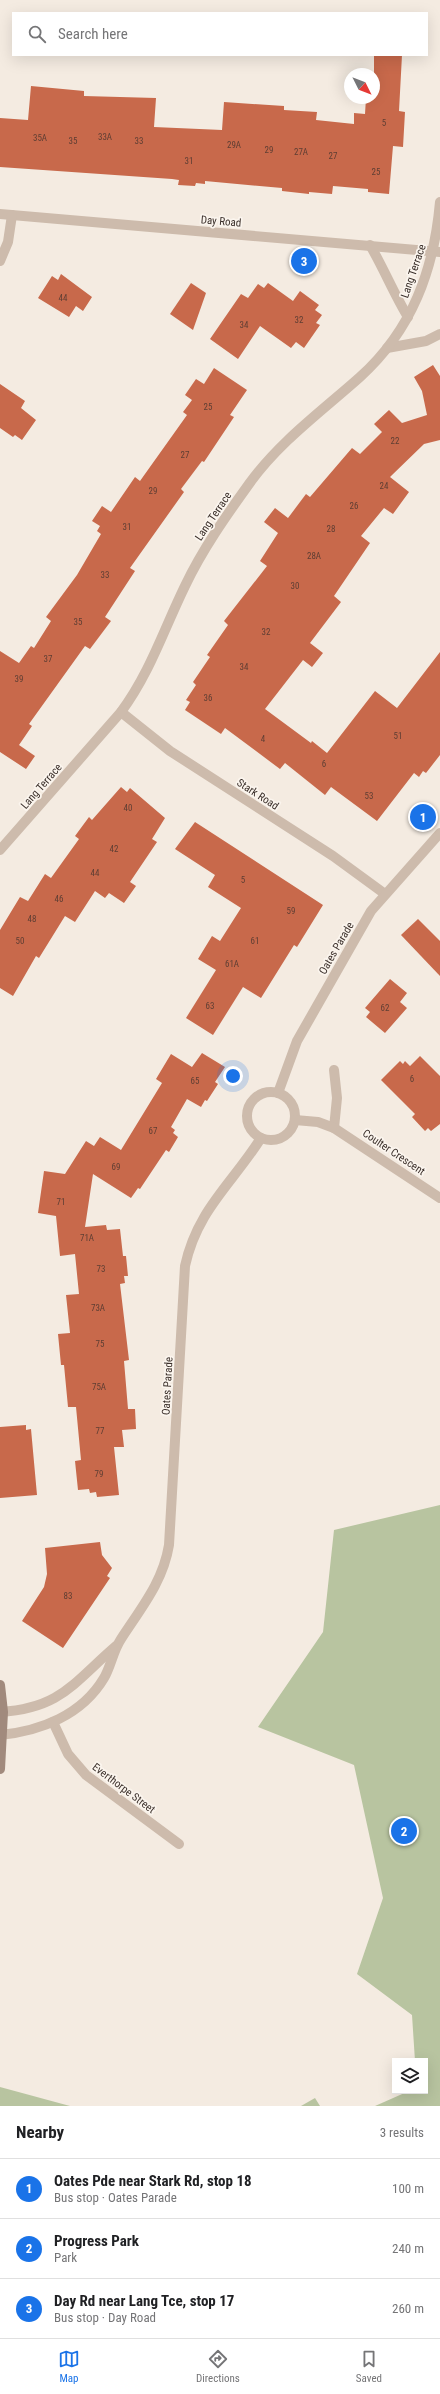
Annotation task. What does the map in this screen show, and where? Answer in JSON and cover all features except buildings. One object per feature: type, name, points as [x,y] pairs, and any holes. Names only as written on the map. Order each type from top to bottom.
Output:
[{"type":"main road","points":[[0,1686],[2,1712],[0,1770]]},
{"type":"street","name":"Lang Terrace","points":[[0,850],[121,712],[148,670],[184,586],[198,561],[250,483],[268,461],[310,419],[360,377],[387,348],[408,317],[417,300],[437,252],[440,202]]},
{"type":"street","name":"Day Road","points":[[0,214],[437,252]]},
{"type":"street","points":[[0,260],[8,242],[12,215]]},
{"type":"street","points":[[370,245],[387,276],[392,290],[408,317]]},
{"type":"street","points":[[387,348],[426,341],[440,334]]},
{"type":"street","name":"Stark Road","points":[[121,712],[170,751],[333,856],[385,894]]},
{"type":"street","name":"Oates Parade","points":[[278,1093],[297,1041],[360,930],[385,894],[440,833]]},
{"type":"street","points":[[334,1070],[337,1098],[334,1128]]},
{"type":"street","points":[[263,1093],[278,1093],[290,1100],[295,1112],[295,1120],[288,1133],[282,1137],[268,1140],[261,1138],[250,1127],[247,1115],[250,1104],[263,1093]]},
{"type":"street","name":"Coulter Crescent","points":[[295,1120],[318,1122],[334,1128],[440,1198]]},
{"type":"street","name":"Oates Parade","points":[[1,1734],[26,1731],[53,1722],[71,1712],[94,1691],[104,1678],[118,1644],[158,1582],[168,1552],[185,1266],[188,1250],[193,1236],[207,1211],[261,1138]]},
{"type":"street","name":"Oates Parade","points":[[2,1712],[30,1708],[54,1700],[78,1682],[118,1644]]},
{"type":"street","name":"Everthorpe Street","points":[[53,1722],[68,1754],[86,1775],[179,1844]]},
{"type":"green space","points":[[440,1505],[440,2106],[375,2106],[402,2094],[428,2094],[428,2058],[415,2058],[412,2015],[357,1974],[383,1898],[354,1765],[258,1727],[323,1632],[334,1530]]},
{"type":"green space","points":[[0,2087],[70,2106],[0,2106]]},
{"type":"green space","points":[[315,2098],[320,2106],[301,2106]]},
{"type":"place","name":"Day Rd near Lang Tce, stop 17","points":[[304,261]]},
{"type":"place","name":"Oates Pde near Stark Rd, stop 18","points":[[423,817]]},
{"type":"place","name":"Progress Park","points":[[404,1831]]}]
